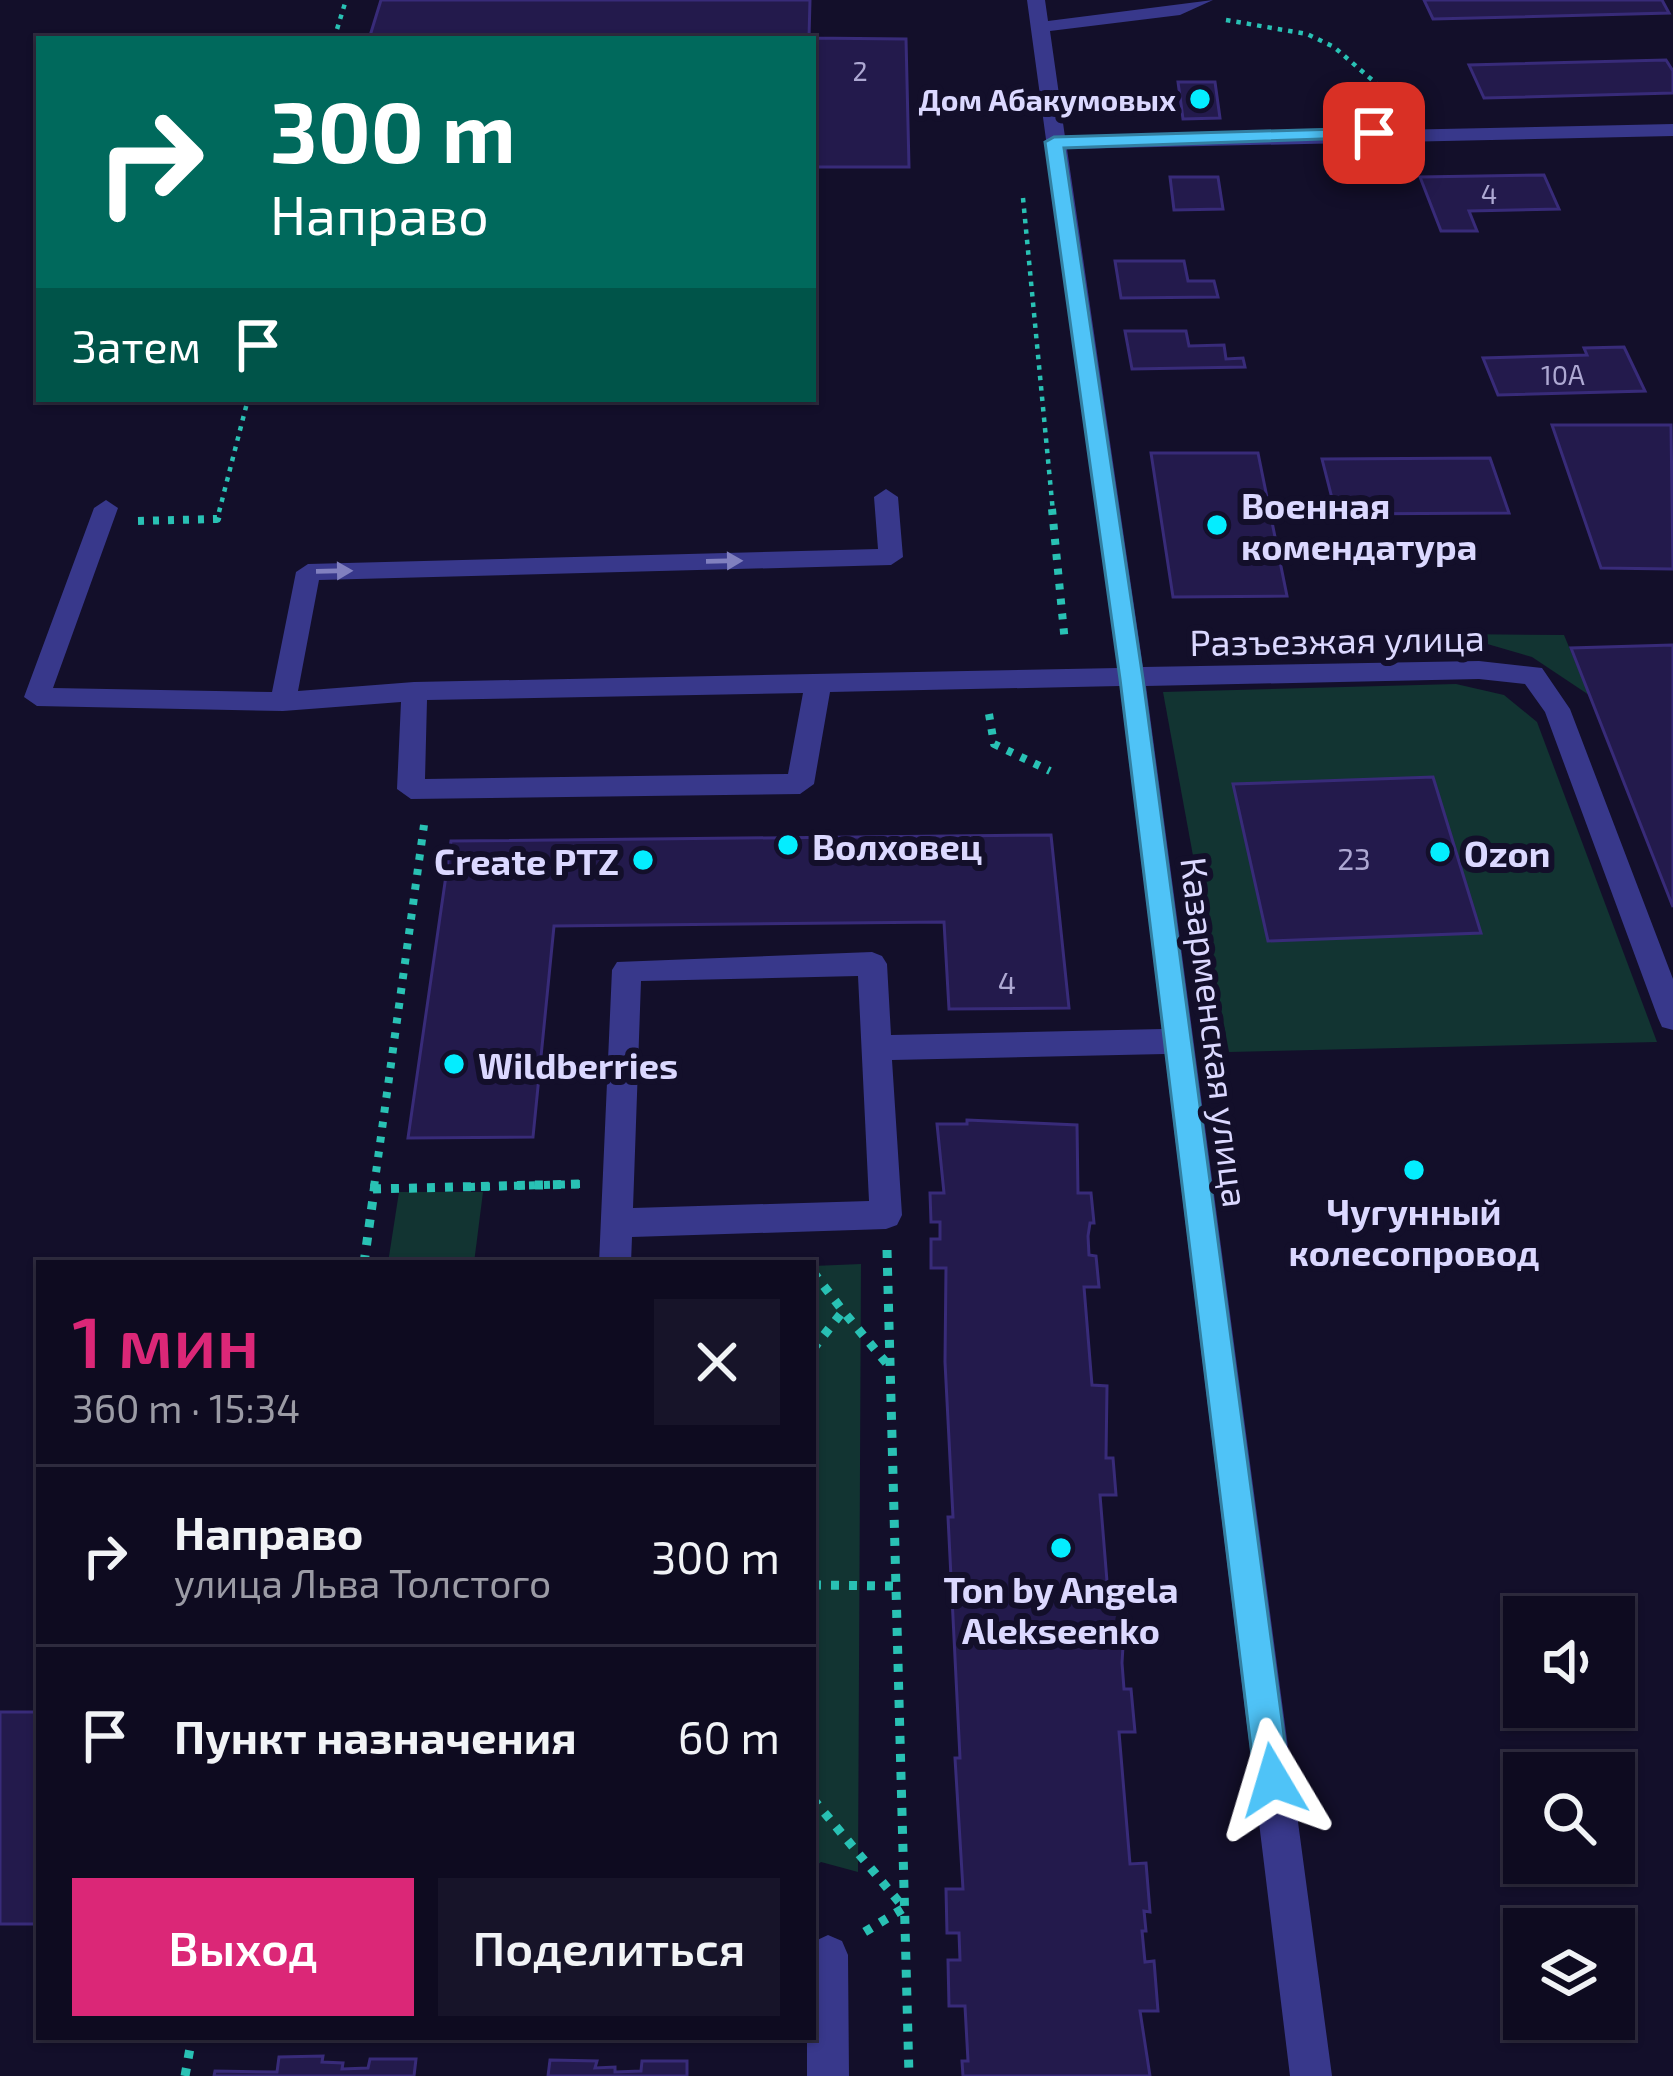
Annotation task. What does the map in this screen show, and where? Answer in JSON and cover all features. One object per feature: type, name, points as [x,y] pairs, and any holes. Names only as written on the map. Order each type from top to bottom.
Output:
[{"type":"street","name":"Казарменская улица","points":[[1036,0],[1132,679],[1311,2076]]},
{"type":"street","points":[[1040,27],[1180,10],[1204,0]]},
{"type":"street","points":[[1054,142],[1673,130]]},
{"type":"street","points":[[283,702],[308,572],[891,557],[886,497]]},
{"type":"street","points":[[117,515],[37,697],[283,702],[414,691],[1132,679]]},
{"type":"street","name":"Разъезжая улица","points":[[1132,679],[1479,670],[1533,676],[1557,709],[1673,1018]]},
{"type":"street","points":[[414,691],[411,789],[800,784],[818,684]]},
{"type":"street","points":[[615,1260],[627,970],[872,964],[886,1215],[617,1223]]},
{"type":"street","points":[[876,1048],[1178,1041]]},
{"type":"street","points":[[827,1955],[828,2076]]},
{"type":"path","points":[[335,36],[346,0]]},
{"type":"path","points":[[1222,20],[1307,34],[1334,47],[1378,85],[1420,104]]},
{"type":"path","points":[[117,515],[217,519],[247,402]]},
{"type":"path","points":[[984,681],[994,744],[1051,770]]},
{"type":"path","points":[[364,1260],[430,789]]},
{"type":"path","points":[[373,1189],[618,1183]]},
{"type":"path","points":[[886,1215],[909,2076]]},
{"type":"path","points":[[816,1276],[890,1367]]},
{"type":"path","points":[[816,1345],[843,1311]]},
{"type":"path","points":[[816,1585],[895,1586]]},
{"type":"path","points":[[816,1802],[904,1908]]},
{"type":"path","points":[[827,1955],[904,1908]]},
{"type":"path","points":[[185,2076],[191,2040]]},
{"type":"green space","points":[[1453,634],[1564,635],[1589,695],[1532,657]]},
{"type":"green space","points":[[1456,684],[1504,695],[1537,722],[1657,1042],[1229,1052],[1163,692]]},
{"type":"green space","points":[[399,1192],[483,1192],[474,1260],[388,1260]]},
{"type":"green space","points":[[861,1264],[858,1872],[821,1862],[816,1866],[816,1266]]},
{"type":"building","points":[[381,0],[810,0],[809,36],[370,36]]},
{"type":"building","points":[[1424,0],[1662,0],[1669,13],[1433,19]]},
{"type":"building","points":[[816,38],[906,39],[909,167],[816,167]]},
{"type":"building","points":[[1666,60],[1673,71],[1673,93],[1484,98],[1469,65]]},
{"type":"building","points":[[1178,82],[1215,82],[1220,118],[1183,119]]},
{"type":"building","points":[[1544,175],[1559,209],[1469,211],[1477,231],[1441,231],[1420,177]]},
{"type":"building","points":[[1170,177],[1218,177],[1223,209],[1174,210]]},
{"type":"building","points":[[1115,261],[1184,261],[1188,281],[1214,281],[1218,297],[1121,298]]},
{"type":"building","points":[[1125,331],[1186,331],[1189,346],[1224,345],[1226,359],[1243,358],[1245,367],[1132,369]]},
{"type":"building","points":[[1624,347],[1645,391],[1498,395],[1483,358],[1587,355],[1584,348]]},
{"type":"building","points":[[1552,425],[1671,425],[1673,569],[1601,568]]},
{"type":"building","name":"Военная комендатура","points":[[1151,453],[1258,453],[1287,596],[1173,597]]},
{"type":"building","points":[[1490,458],[1509,513],[1336,514],[1322,459]]},
{"type":"building","points":[[1673,645],[1673,907],[1571,648]]},
{"type":"building","points":[[1433,777],[1481,933],[1268,941],[1233,784]]},
{"type":"building","points":[[1051,835],[1069,1008],[949,1009],[944,922],[554,926],[533,1137],[408,1138],[451,841]]},
{"type":"building","points":[[967,1120],[1077,1125],[1078,1193],[1091,1193],[1094,1223],[1090,1223],[1089,1255],[1096,1256],[1099,1287],[1084,1287],[1092,1385],[1107,1386],[1106,1458],[1113,1458],[1116,1495],[1100,1495],[1109,1606],[1125,1606],[1129,1647],[1123,1646],[1122,1663],[1124,1689],[1131,1689],[1135,1732],[1119,1732],[1130,1864],[1146,1863],[1150,1912],[1144,1911],[1146,1931],[1142,1931],[1145,1962],[1154,1961],[1158,2011],[1140,2011],[1150,2076],[963,2076],[962,2061],[968,2061],[965,2006],[949,2006],[948,1960],[960,1960],[959,1933],[947,1933],[946,1889],[963,1889],[955,1758],[960,1758],[948,1517],[953,1517],[945,1362],[946,1268],[931,1268],[931,1239],[940,1239],[940,1222],[931,1222],[930,1193],[944,1193],[937,1124],[967,1124]]},
{"type":"building","points":[[0,1712],[36,1712],[36,1924],[0,1924]]},
{"type":"building","points":[[323,2056],[322,2062],[343,2063],[342,2069],[368,2068],[370,2059],[416,2059],[414,2076],[214,2076],[215,2071],[277,2072],[279,2057]]},
{"type":"building","points":[[550,2060],[597,2061],[595,2068],[615,2067],[615,2072],[641,2071],[642,2061],[687,2061],[687,2076],[548,2076]]},
{"type":"place","name":"Дом Абакумовых","points":[[1200,99]]},
{"type":"place","name":"Военная комендатура","points":[[1217,525]]},
{"type":"place","name":"Волховец","points":[[788,845]]},
{"type":"place","name":"Ozon","points":[[1440,852]]},
{"type":"place","name":"Create PTZ","points":[[643,860]]},
{"type":"place","name":"Wildberries","points":[[454,1064]]},
{"type":"place","name":"Чугунный колесопровод","points":[[1414,1170]]},
{"type":"place","name":"Ton by Angela Alekseenko","points":[[1061,1548]]},
{"type":"route","points":[[1273,1780],[1132,679],[1054,142],[1374,133]]}]
